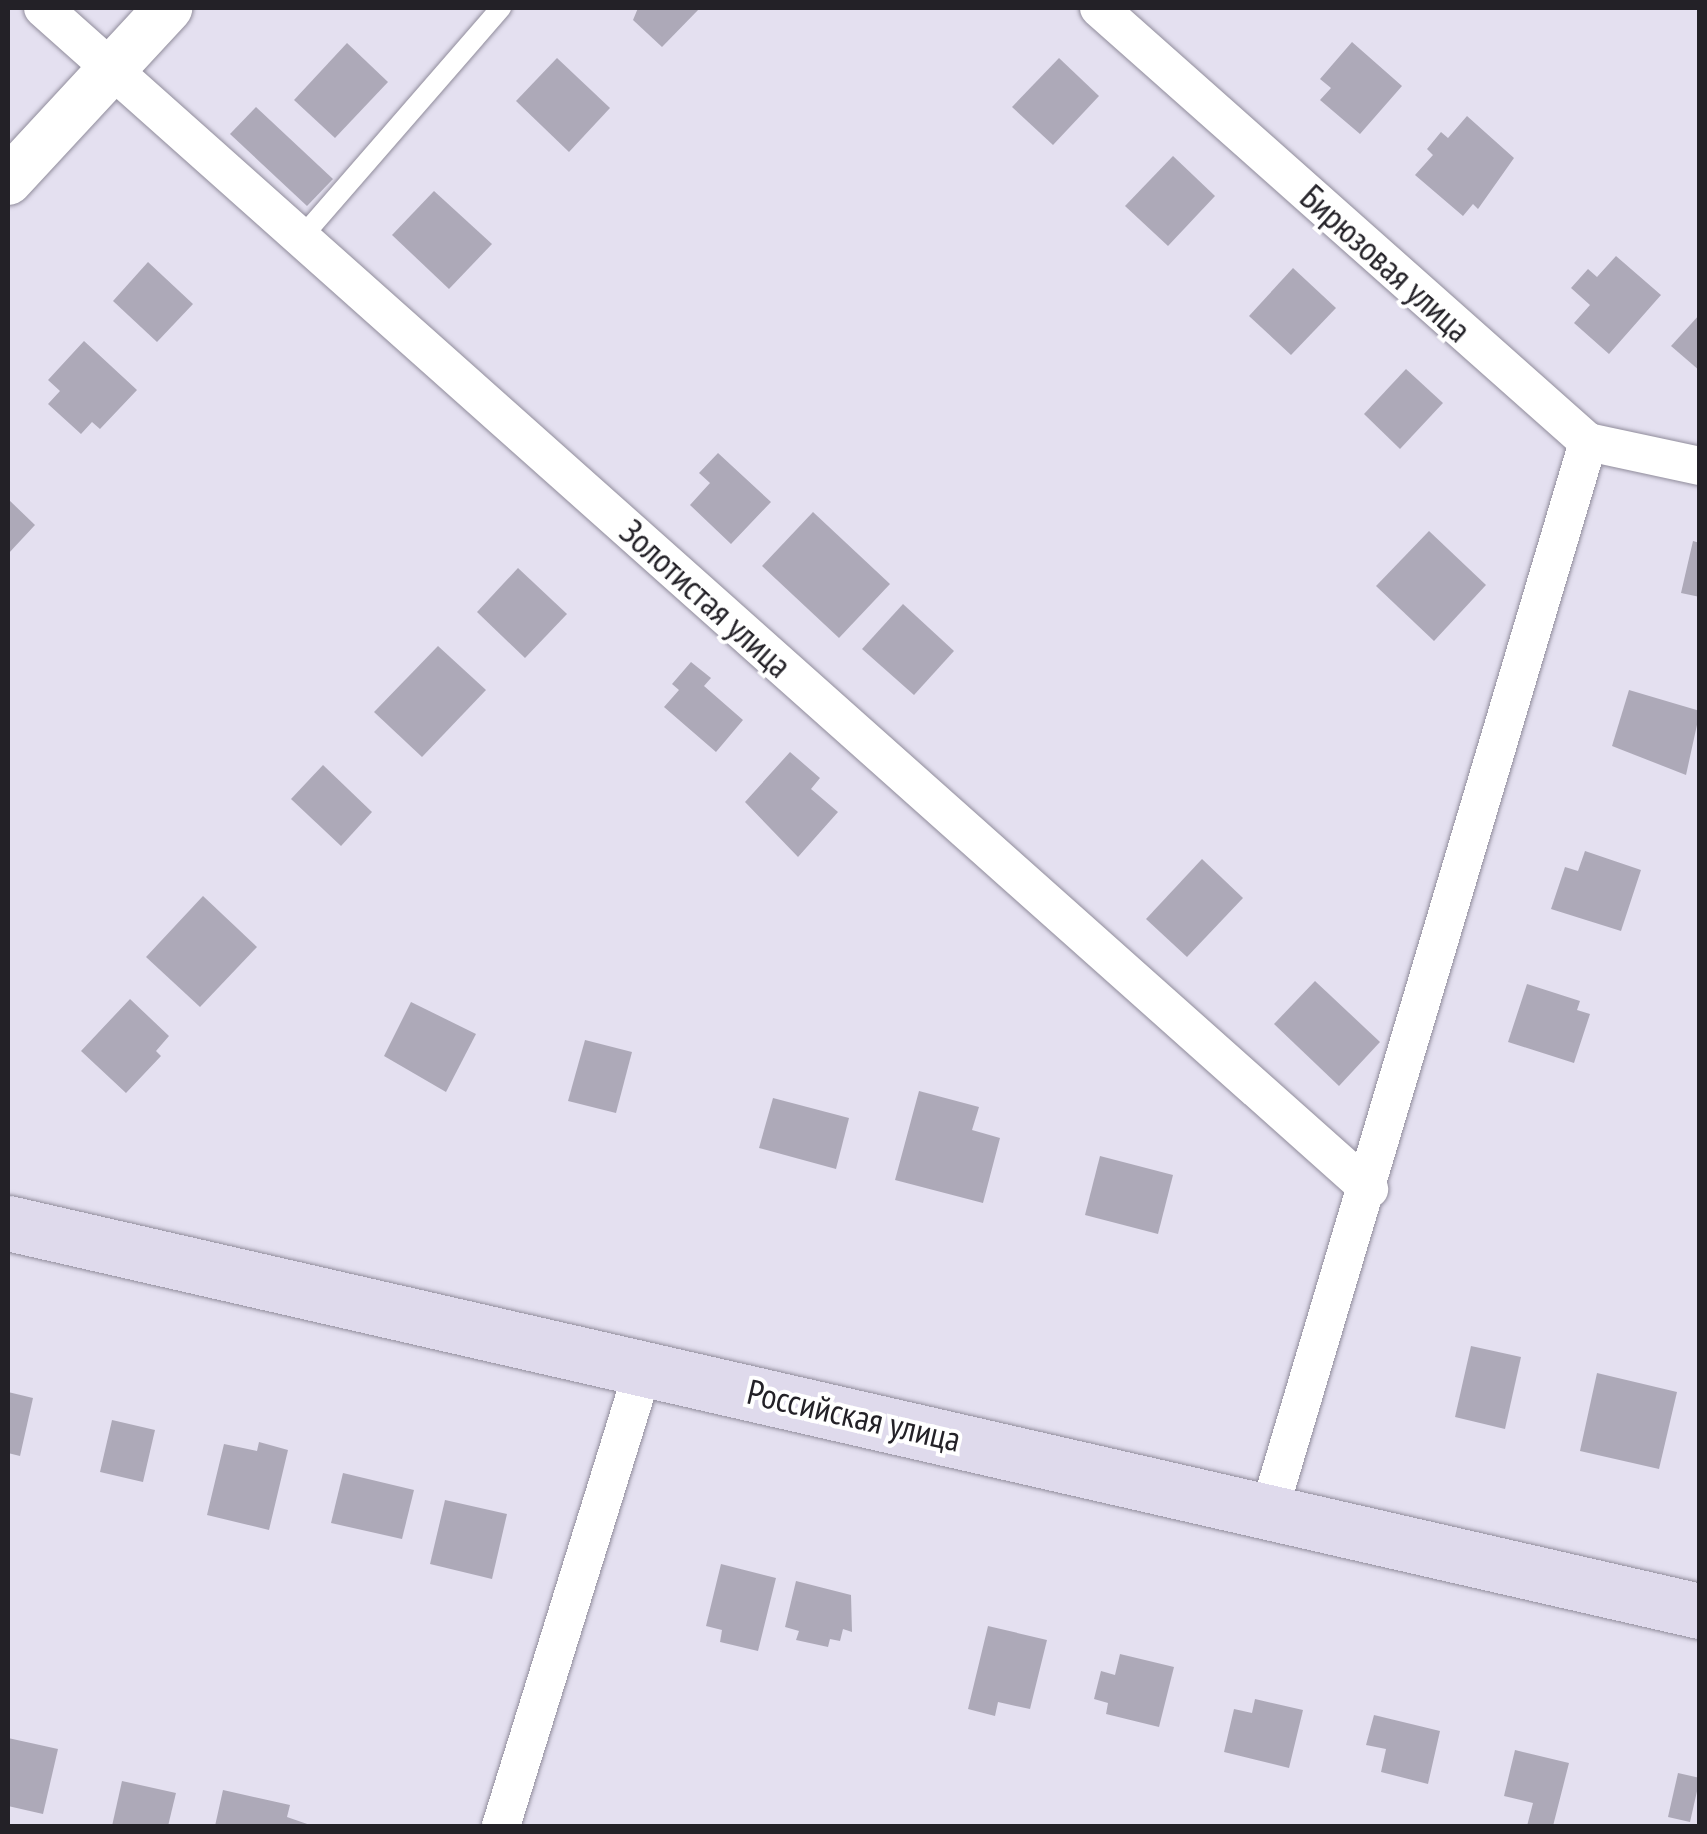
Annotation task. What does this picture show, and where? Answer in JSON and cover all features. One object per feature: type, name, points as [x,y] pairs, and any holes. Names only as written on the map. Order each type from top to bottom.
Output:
[{"type":"main road","name":"Российская улица","points":[[8,1223],[644,1366],[1700,1612]]},
{"type":"street","name":"Золотистая улица","points":[[43,8],[1369,1189]]},
{"type":"street","points":[[8,181],[168,8]]},
{"type":"street","name":"Бирюзовая улица","points":[[1099,8],[1588,442],[1700,466]]},
{"type":"street","points":[[1269,1510],[1369,1189],[1588,442]]},
{"type":"street","points":[[500,1826],[644,1366]]},
{"type":"lane","points":[[301,238],[501,8]]},
{"type":"building","points":[[638,8],[700,8],[662,47],[633,20]]},
{"type":"building","points":[[1352,42],[1402,86],[1360,134],[1320,100],[1331,88],[1320,79]]},
{"type":"building","points":[[347,43],[388,82],[335,138],[294,100]]},
{"type":"building","points":[[557,58],[610,108],[569,152],[516,101]]},
{"type":"building","points":[[1059,58],[1099,96],[1053,145],[1012,107]]},
{"type":"building","points":[[256,107],[333,179],[307,206],[230,134]]},
{"type":"building","points":[[1467,116],[1514,158],[1478,209],[1473,204],[1463,216],[1415,175],[1433,155],[1427,149],[1441,132],[1448,138]]},
{"type":"building","points":[[1173,156],[1215,196],[1168,246],[1125,206]]},
{"type":"building","points":[[434,191],[492,244],[449,289],[392,235]]},
{"type":"building","points":[[1616,256],[1661,295],[1609,354],[1574,323],[1590,305],[1571,288],[1588,269],[1597,277]]},
{"type":"building","points":[[148,262],[193,304],[157,342],[113,301]]},
{"type":"building","points":[[1293,268],[1336,308],[1291,355],[1249,316]]},
{"type":"building","points":[[1700,314],[1700,371],[1671,346]]},
{"type":"building","points":[[84,341],[137,390],[100,429],[92,422],[81,434],[48,404],[60,391],[48,380]]},
{"type":"building","points":[[1406,369],[1443,403],[1400,449],[1364,414]]},
{"type":"building","points":[[718,453],[771,502],[731,544],[690,505],[710,483],[699,473]]},
{"type":"building","points":[[8,499],[35,525],[8,554]]},
{"type":"building","points":[[813,512],[890,584],[839,638],[762,566]]},
{"type":"building","points":[[1429,531],[1486,585],[1434,641],[1376,586]]},
{"type":"building","points":[[1693,541],[1700,543],[1700,597],[1681,593]]},
{"type":"building","points":[[518,568],[567,614],[525,658],[477,612]]},
{"type":"building","points":[[903,604],[954,651],[914,695],[862,649]]},
{"type":"building","points":[[438,646],[486,690],[422,757],[374,712]]},
{"type":"building","points":[[691,662],[711,678],[704,686],[743,720],[716,752],[664,707],[679,690],[672,684]]},
{"type":"building","points":[[1629,690],[1700,711],[1686,775],[1612,746]]},
{"type":"building","points":[[790,752],[820,778],[811,789],[838,812],[798,857],[745,802]]},
{"type":"building","points":[[323,765],[372,812],[341,846],[291,799]]},
{"type":"building","points":[[1585,851],[1641,870],[1621,931],[1551,909],[1565,867],[1578,871]]},
{"type":"building","points":[[1202,859],[1243,898],[1187,957],[1146,919]]},
{"type":"building","points":[[203,896],[257,947],[200,1007],[146,957]]},
{"type":"building","points":[[1315,981],[1380,1042],[1339,1086],[1274,1024]]},
{"type":"building","points":[[1527,984],[1580,1001],[1577,1010],[1590,1014],[1574,1063],[1508,1042]]},
{"type":"building","points":[[130,999],[169,1036],[156,1051],[161,1056],[126,1093],[81,1051]]},
{"type":"building","points":[[411,1002],[476,1034],[446,1092],[384,1056]]},
{"type":"building","points":[[585,1040],[632,1052],[616,1113],[568,1101]]},
{"type":"building","points":[[919,1091],[979,1107],[972,1130],[1000,1138],[983,1203],[895,1180]]},
{"type":"building","points":[[773,1098],[849,1118],[836,1169],[759,1148]]},
{"type":"building","points":[[1100,1156],[1173,1175],[1158,1234],[1085,1215]]},
{"type":"building","points":[[1471,1346],[1521,1357],[1505,1429],[1455,1417]]},
{"type":"building","points":[[1597,1373],[1677,1392],[1659,1469],[1580,1451]]},
{"type":"building","points":[[8,1392],[33,1398],[20,1456],[8,1453]]},
{"type":"building","points":[[112,1420],[155,1430],[143,1482],[100,1472]]},
{"type":"building","points":[[259,1442],[288,1450],[269,1530],[207,1515],[224,1444],[257,1451]]},
{"type":"building","points":[[343,1473],[414,1490],[402,1539],[331,1523]]},
{"type":"building","points":[[445,1500],[507,1514],[492,1579],[430,1564]]},
{"type":"building","points":[[721,1564],[776,1578],[758,1651],[720,1642],[722,1630],[706,1626]]},
{"type":"building","points":[[796,1581],[851,1595],[852,1632],[843,1629],[840,1641],[830,1639],[828,1647],[796,1640],[799,1631],[785,1627]]},
{"type":"building","points":[[988,1626],[1047,1640],[1030,1709],[998,1702],[995,1716],[968,1709]]},
{"type":"building","points":[[1120,1654],[1174,1667],[1159,1727],[1106,1714],[1108,1703],[1094,1699],[1101,1671],[1115,1675]]},
{"type":"building","points":[[1255,1699],[1303,1710],[1289,1768],[1224,1752],[1234,1709],[1252,1713]]},
{"type":"building","points":[[1374,1715],[1440,1731],[1428,1784],[1381,1772],[1386,1749],[1366,1745]]},
{"type":"building","points":[[8,1738],[58,1749],[43,1814],[8,1806]]},
{"type":"building","points":[[1515,1750],[1569,1763],[1553,1826],[1527,1826],[1533,1803],[1504,1796]]},
{"type":"building","points":[[1678,1773],[1700,1778],[1690,1822],[1668,1817]]},
{"type":"building","points":[[122,1781],[176,1793],[168,1826],[112,1826]]},
{"type":"building","points":[[223,1790],[290,1805],[287,1817],[313,1826],[215,1826]]}]
